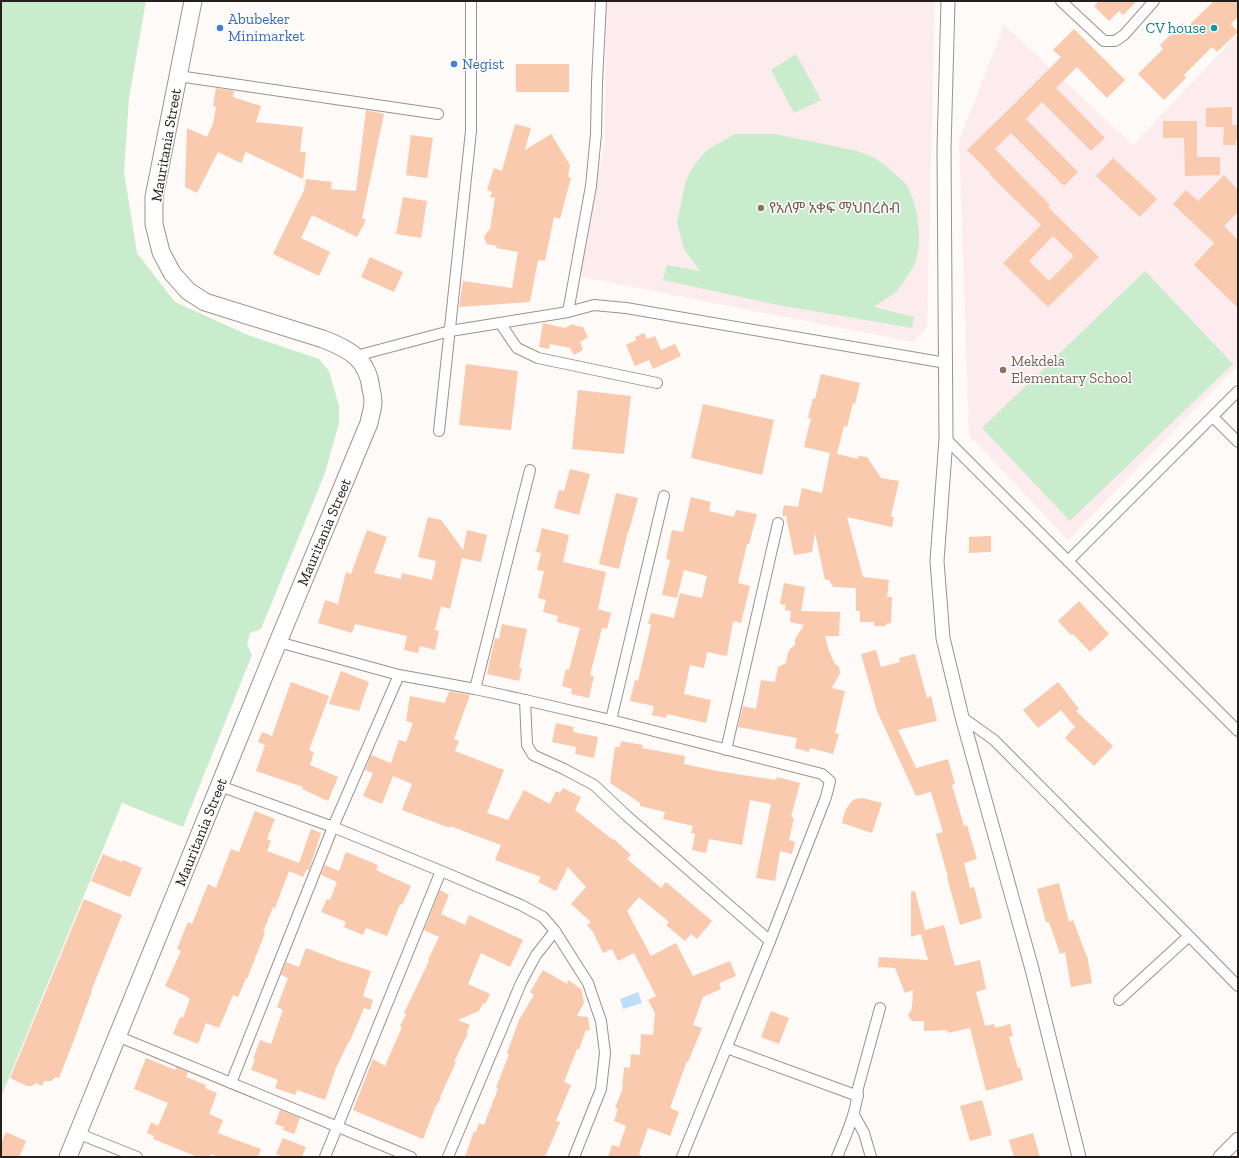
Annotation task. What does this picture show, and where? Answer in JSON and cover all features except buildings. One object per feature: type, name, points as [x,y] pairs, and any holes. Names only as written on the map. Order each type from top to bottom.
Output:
[{"type":"main road","name":"Mauritania Street","points":[[68,1157],[369,423],[373,401],[370,381],[365,367],[356,356],[342,346],[205,302],[188,291],[172,273],[161,252],[154,224],[154,197],[193,1]]},
{"type":"street","points":[[439,431],[471,130],[471,1]]},
{"type":"street","points":[[568,312],[591,186],[596,134],[601,1]]},
{"type":"street","points":[[948,1],[944,149],[946,439],[937,561],[943,638],[962,717],[1032,969],[1079,1157]]},
{"type":"street","points":[[1061,1],[1104,41],[1115,41],[1124,35],[1154,1]]},
{"type":"street","points":[[178,76],[438,114]]},
{"type":"street","points":[[356,356],[450,331],[568,312],[594,305],[626,308],[946,363]]},
{"type":"street","points":[[500,323],[517,348],[538,358],[657,383]]},
{"type":"street","points":[[1068,561],[1238,391]]},
{"type":"street","points":[[1213,416],[1238,442]]},
{"type":"street","points":[[946,439],[1238,731]]},
{"type":"street","points":[[475,689],[530,470]]},
{"type":"street","points":[[611,720],[664,496]]},
{"type":"street","points":[[726,750],[778,523]]},
{"type":"street","points":[[278,642],[400,675],[475,689],[611,720],[822,774],[830,781],[826,797],[770,941],[682,1157]]},
{"type":"street","points":[[231,1082],[333,827],[400,675]]},
{"type":"street","points":[[525,700],[527,745],[533,755],[594,785],[627,816],[770,941]]},
{"type":"street","points":[[962,717],[994,740],[1238,986]]},
{"type":"street","points":[[220,786],[333,827],[521,905],[542,917],[555,931],[588,982],[601,1021],[605,1053],[601,1089],[574,1157]]},
{"type":"street","points":[[325,1157],[441,871]]},
{"type":"street","points":[[448,1157],[521,983],[536,955],[555,931]]},
{"type":"street","points":[[1119,1000],[1189,936]]},
{"type":"street","points":[[837,1157],[854,1115],[858,1088],[880,1008]]},
{"type":"street","points":[[117,1036],[411,1157]]},
{"type":"street","points":[[727,1048],[858,1096]]},
{"type":"street","points":[[854,1115],[864,1133],[871,1157]]},
{"type":"street","points":[[77,1133],[137,1157]]},
{"type":"street","points":[[1220,1157],[1238,1139]]},
{"type":"shaded area","name":"የአለም አቀፍ ማህበረስብ","points":[[606,1],[935,1],[927,327],[913,342],[578,276],[605,140]]},
{"type":"shaded area","points":[[1004,25],[1133,145],[1238,34],[1238,365],[1068,540],[969,435],[959,141]]},
{"type":"green space","points":[[1,1],[146,1],[129,98],[124,172],[137,253],[175,302],[248,335],[319,359],[329,371],[339,406],[339,423],[325,473],[261,629],[250,633],[247,644],[252,655],[183,827],[122,803],[1,1097]]},
{"type":"green space","points":[[796,54],[821,100],[794,113],[771,70]]},
{"type":"green space","points":[[735,134],[775,134],[857,151],[875,158],[907,185],[917,214],[919,245],[916,261],[896,292],[874,307],[914,317],[912,328],[783,306],[663,280],[667,265],[700,271],[684,249],[677,223],[686,180],[699,159],[707,150]]},
{"type":"green space","points":[[1145,271],[1233,364],[1070,521],[982,428]]},
{"type":"water","points":[[638,992],[642,1003],[623,1009],[620,999]]},
{"type":"place","name":"Abubeker Minimarket","points":[[220,28]]},
{"type":"place","name":"CV house","points":[[1214,28]]},
{"type":"place","name":"Negist","points":[[454,64]]},
{"type":"place","name":"የአለም አቀፍ ማህበረስብ","points":[[761,208]]},
{"type":"place","name":"Mekdela Elementary School","points":[[1003,370]]}]
